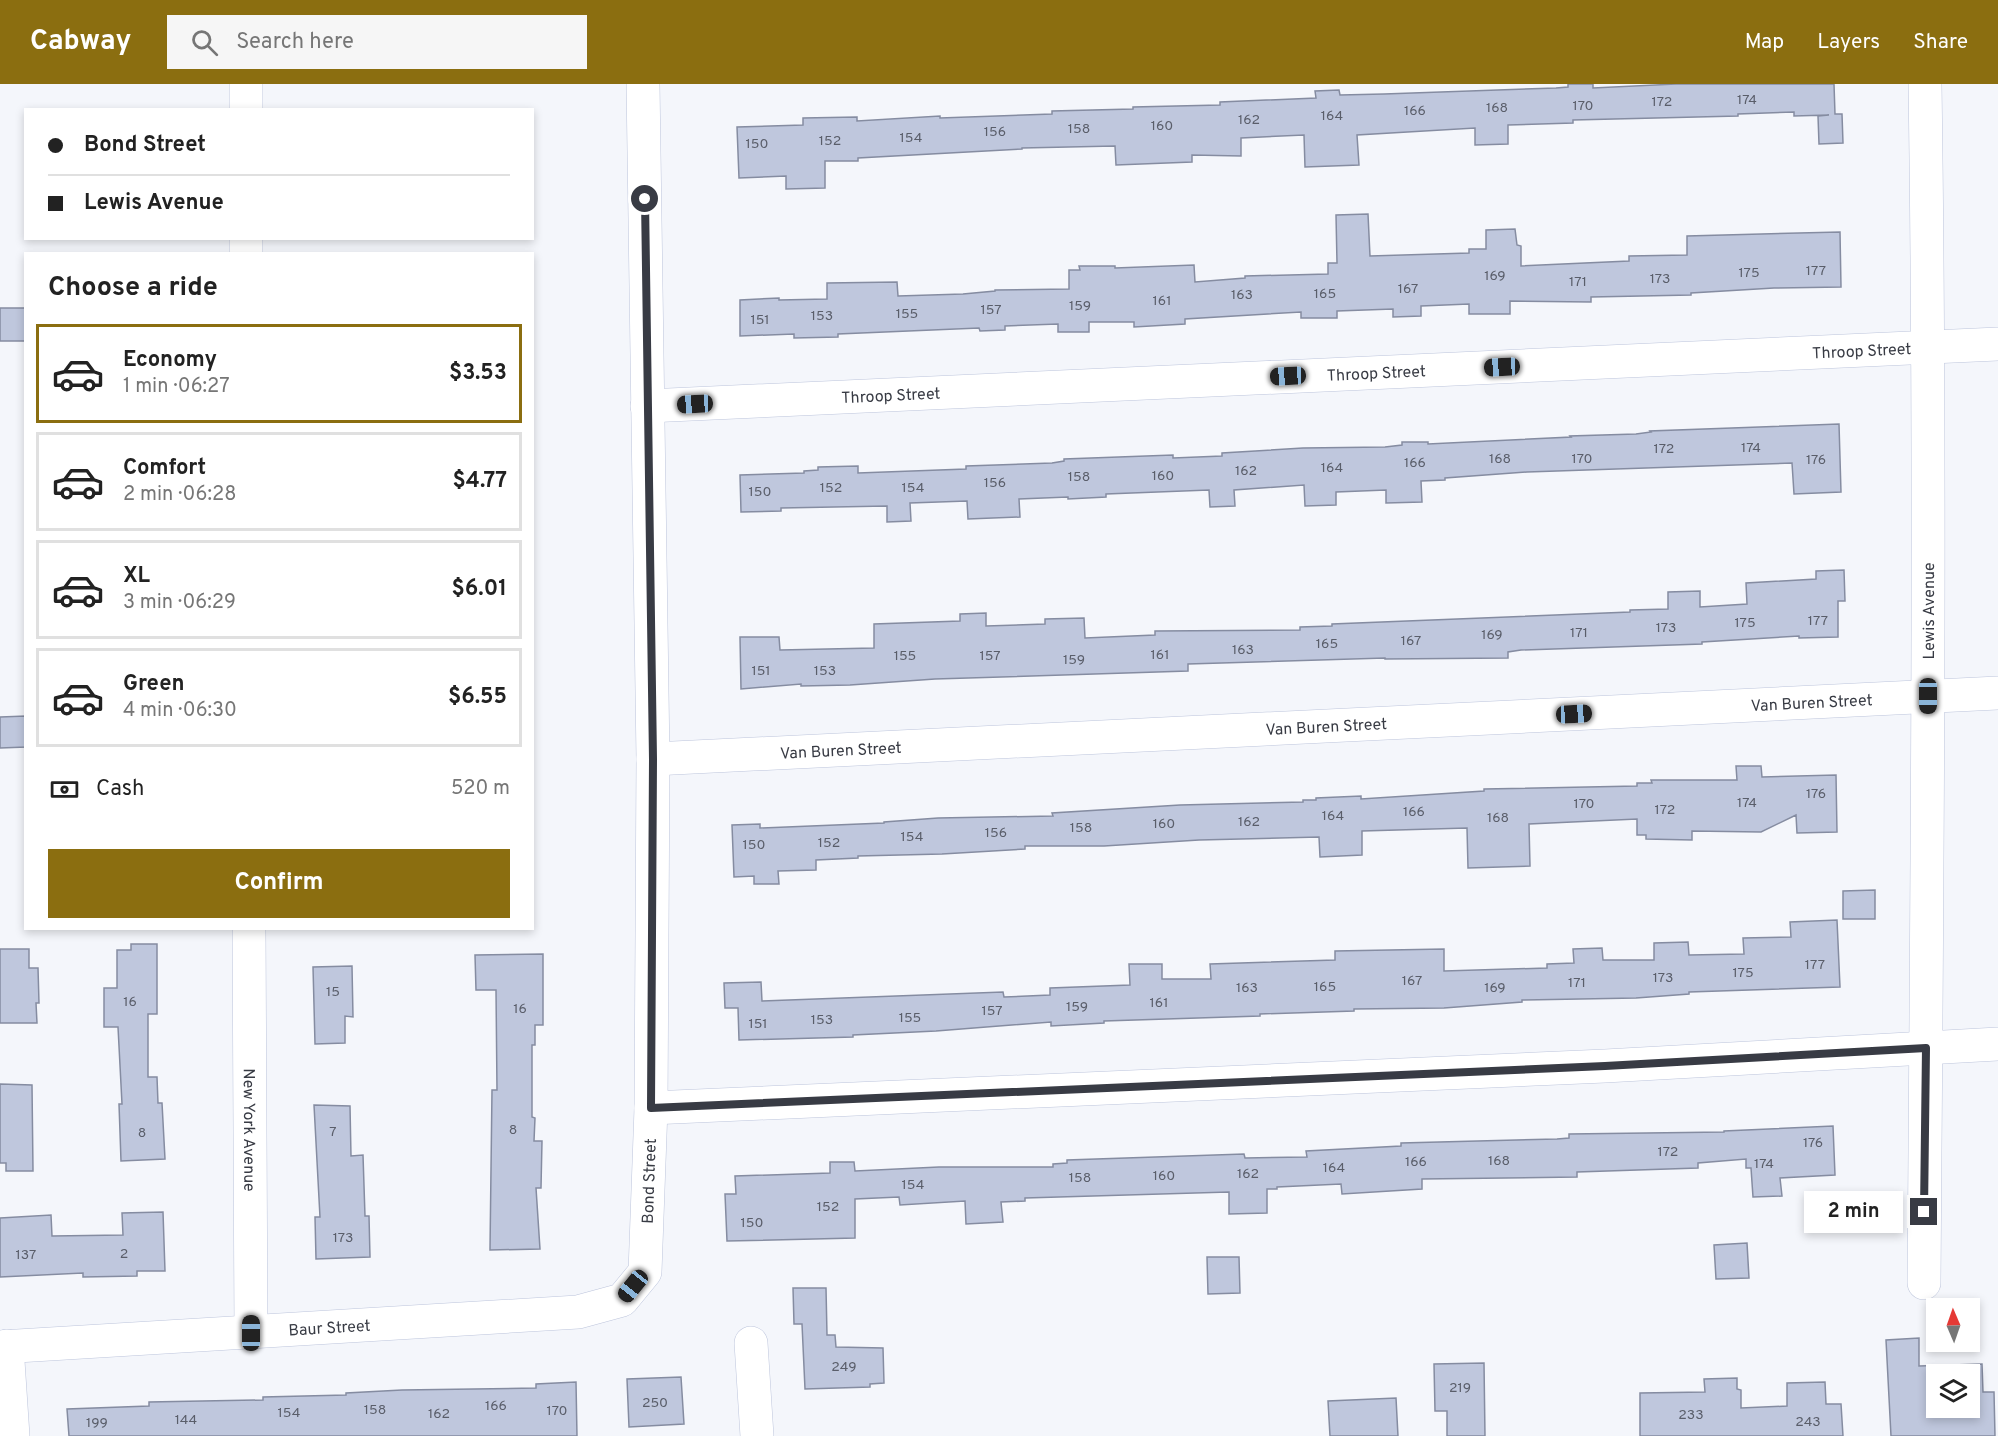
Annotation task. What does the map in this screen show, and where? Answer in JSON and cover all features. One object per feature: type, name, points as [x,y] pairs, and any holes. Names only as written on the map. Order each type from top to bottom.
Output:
[{"type":"street","points":[[246,84],[246,108]]},
{"type":"street","name":"Bond Street","points":[[622,1300],[645,1272],[651,1108],[653,759],[643,84]]},
{"type":"street","name":"Lewis Avenue","points":[[1924,1283],[1929,347],[1925,84]]},
{"type":"street","name":"Throop Street","points":[[647,406],[1998,344]]},
{"type":"street","name":"Van Buren Street","points":[[653,759],[1998,693]]},
{"type":"street","name":"New York Avenue","points":[[249,930],[251,1333]]},
{"type":"street","points":[[651,1108],[1605,1066],[1998,1044]]},
{"type":"street","name":"Baur Street","points":[[3,1346],[578,1312],[622,1300]]},
{"type":"street","points":[[751,1343],[757,1436]]},
{"type":"street","points":[[3,1346],[12,1436]]},
{"type":"building","points":[[1568,84],[1593,84],[1593,88],[1676,84],[1834,84],[1835,114],[1842,114],[1843,143],[1819,144],[1818,116],[1829,115],[1794,116],[1794,112],[1738,114],[1738,116],[1573,120],[1573,123],[1508,125],[1508,144],[1475,145],[1475,128],[1357,135],[1359,165],[1305,167],[1304,135],[1241,138],[1241,156],[1192,155],[1192,162],[1116,165],[1115,146],[1022,148],[858,158],[858,161],[825,161],[825,188],[786,189],[786,176],[739,178],[737,127],[803,125],[803,118],[857,117],[857,121],[940,116],[940,118],[1052,114],[1052,111],[1220,105],[1220,102],[1316,98],[1315,91],[1339,90],[1340,95],[1384,94],[1556,88],[1568,87]]},
{"type":"building","points":[[1368,214],[1370,256],[1469,253],[1469,249],[1486,249],[1486,230],[1515,229],[1517,245],[1521,246],[1521,266],[1629,261],[1629,256],[1687,255],[1687,236],[1840,232],[1841,287],[1774,288],[1691,293],[1691,295],[1591,297],[1591,302],[1510,301],[1510,314],[1469,314],[1469,304],[1421,306],[1421,316],[1393,317],[1393,309],[1337,311],[1337,318],[1301,318],[1301,312],[1185,319],[1185,324],[1134,327],[1134,322],[1089,322],[1089,332],[1058,332],[1058,324],[1005,326],[1005,330],[980,331],[979,328],[838,334],[838,337],[794,338],[794,334],[740,336],[740,300],[827,299],[827,283],[897,282],[898,296],[963,294],[995,290],[1069,289],[1069,270],[1080,270],[1079,266],[1115,266],[1115,268],[1194,265],[1195,282],[1245,278],[1245,276],[1328,274],[1328,263],[1337,263],[1336,215]]},
{"type":"building","points":[[0,308],[24,308],[24,341],[0,341]]},
{"type":"building","points":[[1839,424],[1841,492],[1794,494],[1792,463],[1527,472],[1445,478],[1445,480],[1421,481],[1422,502],[1386,503],[1386,490],[1336,492],[1336,505],[1305,506],[1304,485],[1234,490],[1235,506],[1210,507],[1209,490],[1106,494],[1106,497],[1068,499],[1068,497],[1019,499],[1020,517],[968,519],[967,501],[910,503],[911,521],[887,522],[887,506],[781,508],[781,511],[741,512],[740,475],[804,473],[804,471],[818,470],[818,467],[858,466],[858,473],[966,469],[966,466],[1052,463],[1064,461],[1064,459],[1173,455],[1173,458],[1222,456],[1222,453],[1303,448],[1385,447],[1402,445],[1402,442],[1428,442],[1428,444],[1636,434],[1650,431]]},
{"type":"building","points":[[1844,570],[1845,601],[1838,601],[1838,637],[1799,638],[1799,636],[1702,642],[1702,644],[1521,650],[1508,652],[1508,658],[1385,658],[1188,664],[1188,671],[935,679],[850,685],[801,686],[801,684],[741,689],[740,637],[779,637],[780,650],[874,648],[874,624],[960,621],[960,614],[986,613],[986,626],[1045,624],[1045,619],[1084,618],[1085,638],[1155,635],[1155,631],[1300,630],[1300,627],[1332,626],[1332,624],[1630,612],[1630,610],[1668,609],[1668,592],[1700,591],[1700,607],[1747,604],[1746,583],[1816,579],[1816,571]]},
{"type":"building","points":[[24,716],[24,747],[0,748],[0,717]]},
{"type":"building","points":[[1736,766],[1761,766],[1762,777],[1836,775],[1837,832],[1797,833],[1796,815],[1761,832],[1692,831],[1692,840],[1646,839],[1646,835],[1637,835],[1637,819],[1529,824],[1530,866],[1468,868],[1467,828],[1362,831],[1362,855],[1320,857],[1319,837],[1199,840],[1104,846],[1025,846],[1025,849],[816,860],[816,870],[778,871],[779,884],[754,884],[754,876],[734,877],[732,825],[760,824],[760,828],[884,823],[938,818],[1053,816],[1052,813],[1180,805],[1303,802],[1303,800],[1316,800],[1316,798],[1361,796],[1361,799],[1484,791],[1484,789],[1637,786],[1637,783],[1652,783],[1651,780],[1737,780]]},
{"type":"building","points":[[1875,890],[1875,919],[1843,919],[1843,891]]},
{"type":"building","points":[[1837,920],[1840,987],[1689,992],[1689,994],[1636,998],[1522,1000],[1522,1002],[1444,1008],[1354,1009],[1354,1011],[1260,1014],[1260,1016],[1104,1021],[1104,1023],[1051,1026],[1051,1022],[853,1035],[853,1037],[739,1040],[738,1008],[725,1008],[724,983],[761,982],[762,1001],[1003,992],[1004,997],[1050,995],[1050,988],[1130,985],[1129,964],[1162,964],[1162,979],[1211,979],[1210,964],[1335,960],[1335,951],[1444,949],[1444,971],[1547,968],[1547,964],[1574,963],[1573,949],[1602,948],[1603,960],[1654,960],[1654,943],[1688,942],[1689,955],[1744,954],[1743,938],[1791,937],[1790,922]]},
{"type":"building","points":[[131,944],[157,944],[157,1014],[148,1014],[148,1077],[157,1077],[158,1103],[162,1103],[165,1159],[121,1161],[119,1104],[122,1104],[118,1027],[104,1027],[104,988],[117,988],[117,950],[131,950]]},
{"type":"building","points":[[0,949],[29,949],[29,968],[38,968],[37,1023],[0,1023]]},
{"type":"building","points":[[543,954],[543,1025],[535,1025],[535,1045],[532,1045],[534,1141],[542,1141],[541,1188],[536,1188],[540,1249],[490,1250],[492,1090],[497,1090],[496,990],[476,990],[475,955]]},
{"type":"building","points":[[352,966],[353,1017],[345,1016],[345,1043],[315,1044],[313,967]]},
{"type":"building","points":[[0,1084],[32,1085],[33,1171],[6,1171],[6,1163],[0,1163]]},
{"type":"building","points":[[314,1105],[350,1106],[351,1156],[363,1155],[365,1216],[369,1216],[370,1257],[316,1259],[315,1217],[320,1217]]},
{"type":"building","points":[[1833,1126],[1835,1175],[1780,1178],[1782,1196],[1753,1197],[1751,1168],[1746,1168],[1746,1159],[1698,1163],[1698,1168],[1577,1172],[1577,1177],[1422,1179],[1422,1189],[1342,1194],[1341,1184],[1277,1187],[1277,1189],[1267,1189],[1267,1213],[1229,1214],[1229,1192],[1025,1198],[1025,1201],[1001,1202],[1003,1222],[966,1224],[965,1201],[900,1205],[899,1197],[855,1199],[855,1238],[727,1241],[725,1194],[736,1194],[735,1176],[830,1173],[830,1162],[854,1162],[855,1171],[939,1167],[1053,1167],[1053,1164],[1067,1163],[1067,1160],[1244,1154],[1245,1158],[1307,1157],[1306,1151],[1401,1146],[1401,1143],[1557,1139],[1569,1138],[1569,1134],[1724,1132]]},
{"type":"building","points":[[163,1212],[165,1271],[137,1271],[137,1276],[83,1277],[83,1273],[0,1277],[0,1218],[51,1215],[52,1236],[123,1235],[122,1213]]},
{"type":"building","points":[[1747,1243],[1749,1278],[1716,1279],[1714,1245]]},
{"type":"building","points":[[1207,1257],[1239,1257],[1240,1293],[1208,1294]]},
{"type":"building","points":[[793,1288],[826,1288],[827,1335],[835,1335],[836,1347],[883,1348],[884,1383],[870,1384],[870,1387],[805,1389],[802,1324],[794,1324]]},
{"type":"building","points":[[1919,1338],[1919,1366],[1926,1366],[1926,1418],[1980,1418],[1980,1364],[1982,1364],[1983,1392],[1994,1392],[1995,1436],[1891,1436],[1886,1340]]},
{"type":"building","points":[[1484,1363],[1485,1436],[1447,1436],[1447,1411],[1435,1411],[1434,1364]]},
{"type":"building","points":[[681,1377],[684,1424],[629,1427],[627,1379]]},
{"type":"building","points":[[1737,1378],[1737,1389],[1741,1390],[1741,1408],[1787,1406],[1787,1383],[1825,1382],[1826,1404],[1841,1404],[1843,1436],[1640,1436],[1640,1393],[1705,1392],[1704,1379]]},
{"type":"building","points":[[576,1382],[577,1436],[69,1436],[67,1409],[149,1406],[149,1402],[263,1400],[263,1397],[346,1395],[346,1393],[402,1390],[536,1388],[536,1384]]},
{"type":"building","points":[[1396,1398],[1398,1436],[1330,1436],[1328,1401]]},
{"type":"route","points":[[645,199],[653,759],[651,1108],[1605,1066],[1926,1048],[1924,1212]]}]
